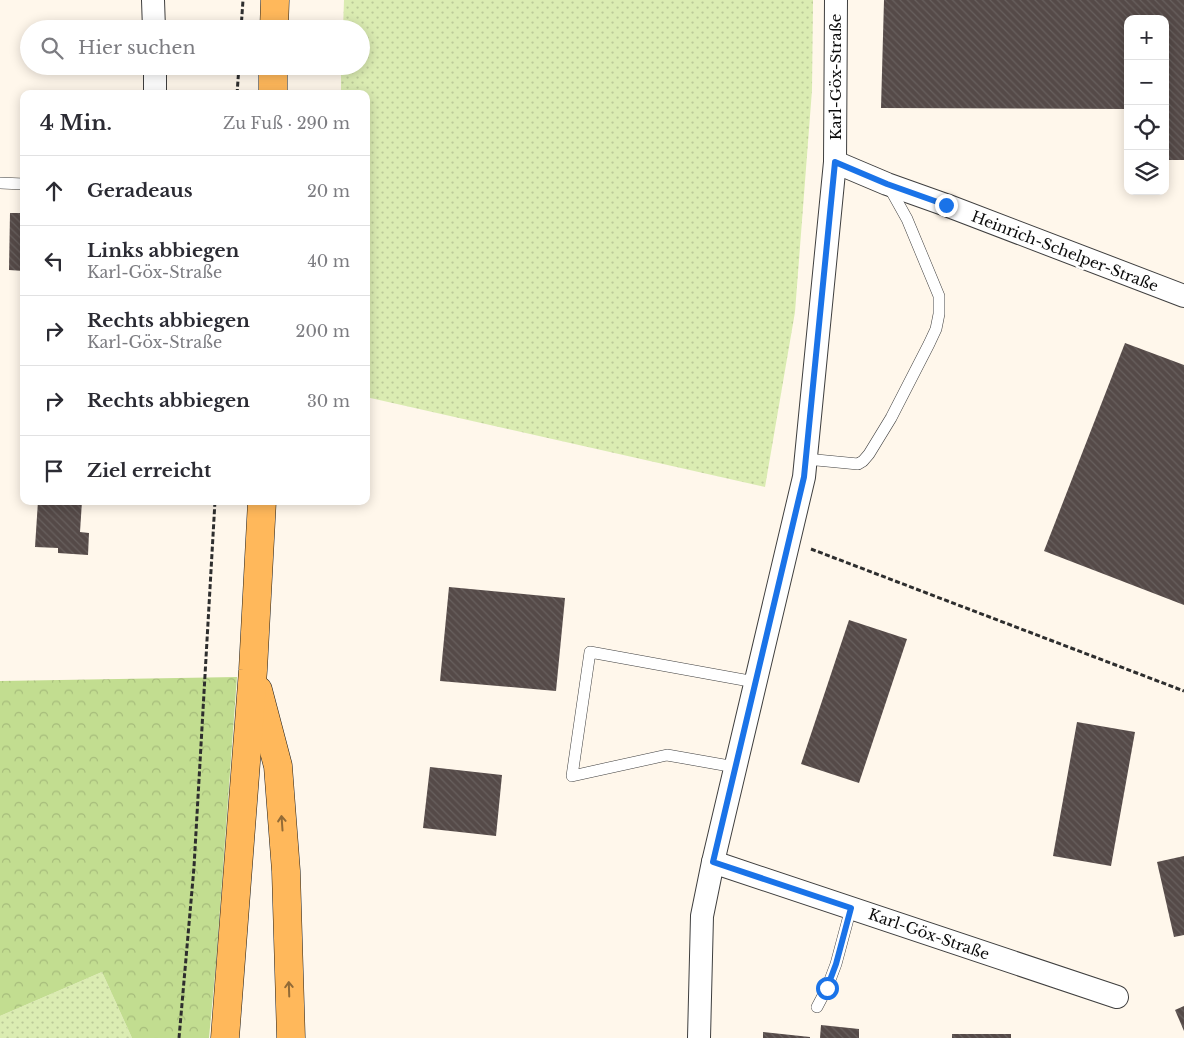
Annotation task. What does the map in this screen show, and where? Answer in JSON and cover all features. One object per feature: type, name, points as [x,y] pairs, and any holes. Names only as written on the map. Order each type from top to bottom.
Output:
[{"type":"main road","points":[[274,20],[275,0]]},
{"type":"main road","points":[[272,90],[273,75]]},
{"type":"main road","points":[[225,1038],[252,670],[262,505]]},
{"type":"main road","points":[[252,670],[278,766],[286,871],[291,1038]]},
{"type":"street","points":[[154,0],[154,20]]},
{"type":"street","name":"Karl-Göx-Straße","points":[[699,1038],[702,916],[735,767],[804,477],[835,162],[836,0]]},
{"type":"street","points":[[154,75],[155,90]]},
{"type":"street","name":"Heinrich-Schelper-Straße","points":[[835,162],[887,184],[1184,296]]},
{"type":"street","name":"Karl-Göx-Straße","points":[[713,862],[1117,997]]},
{"type":"lane","points":[[0,183],[20,184]]},
{"type":"lane","points":[[806,458],[858,464],[863,461],[891,418],[936,329],[939,296],[907,219],[887,184]]},
{"type":"lane","points":[[735,767],[667,755],[572,776],[590,652],[755,682]]},
{"type":"lane","points":[[817,1007],[836,964],[851,908]]},
{"type":"path","points":[[242,20],[243,0]]},
{"type":"path","points":[[237,90],[238,75]]},
{"type":"path","points":[[179,1038],[194,867],[215,505]]},
{"type":"path","points":[[789,541],[1184,691]]},
{"type":"green space","points":[[344,0],[813,0],[812,90],[795,312],[765,487],[370,398],[370,90],[341,90],[341,75],[370,75],[370,20],[343,20]]},
{"type":"green space","points":[[237,677],[209,1038],[132,1038],[102,972],[0,1016],[0,681]]},
{"type":"green space","points":[[102,972],[132,1038],[0,1038],[0,1016]]},
{"type":"building","points":[[884,0],[1184,0],[1184,160],[1169,160],[1169,15],[1124,15],[1124,109],[881,108]]},
{"type":"building","points":[[10,213],[20,213],[20,271],[9,270]]},
{"type":"building","points":[[1125,343],[1184,365],[1184,605],[1044,551]]},
{"type":"building","points":[[38,505],[82,505],[80,532],[89,533],[88,555],[58,553],[58,548],[35,547]]},
{"type":"building","points":[[449,587],[565,598],[556,691],[440,681]]},
{"type":"building","points":[[849,620],[907,639],[859,783],[801,764]]},
{"type":"building","points":[[1077,722],[1135,732],[1111,866],[1053,856]]},
{"type":"building","points":[[430,767],[502,775],[496,836],[423,828]]},
{"type":"building","points":[[1184,856],[1184,935],[1174,937],[1157,862]]},
{"type":"building","points":[[1184,1006],[1184,1031],[1175,1010]]},
{"type":"building","points":[[821,1025],[859,1029],[859,1038],[820,1038]]},
{"type":"building","points":[[763,1032],[810,1037],[810,1038],[763,1038]]},
{"type":"building","points":[[952,1034],[1011,1034],[1011,1038],[952,1038]]},
{"type":"route","points":[[827,988],[836,964],[851,908],[713,862],[804,477],[835,162],[887,184],[946,205]]}]
